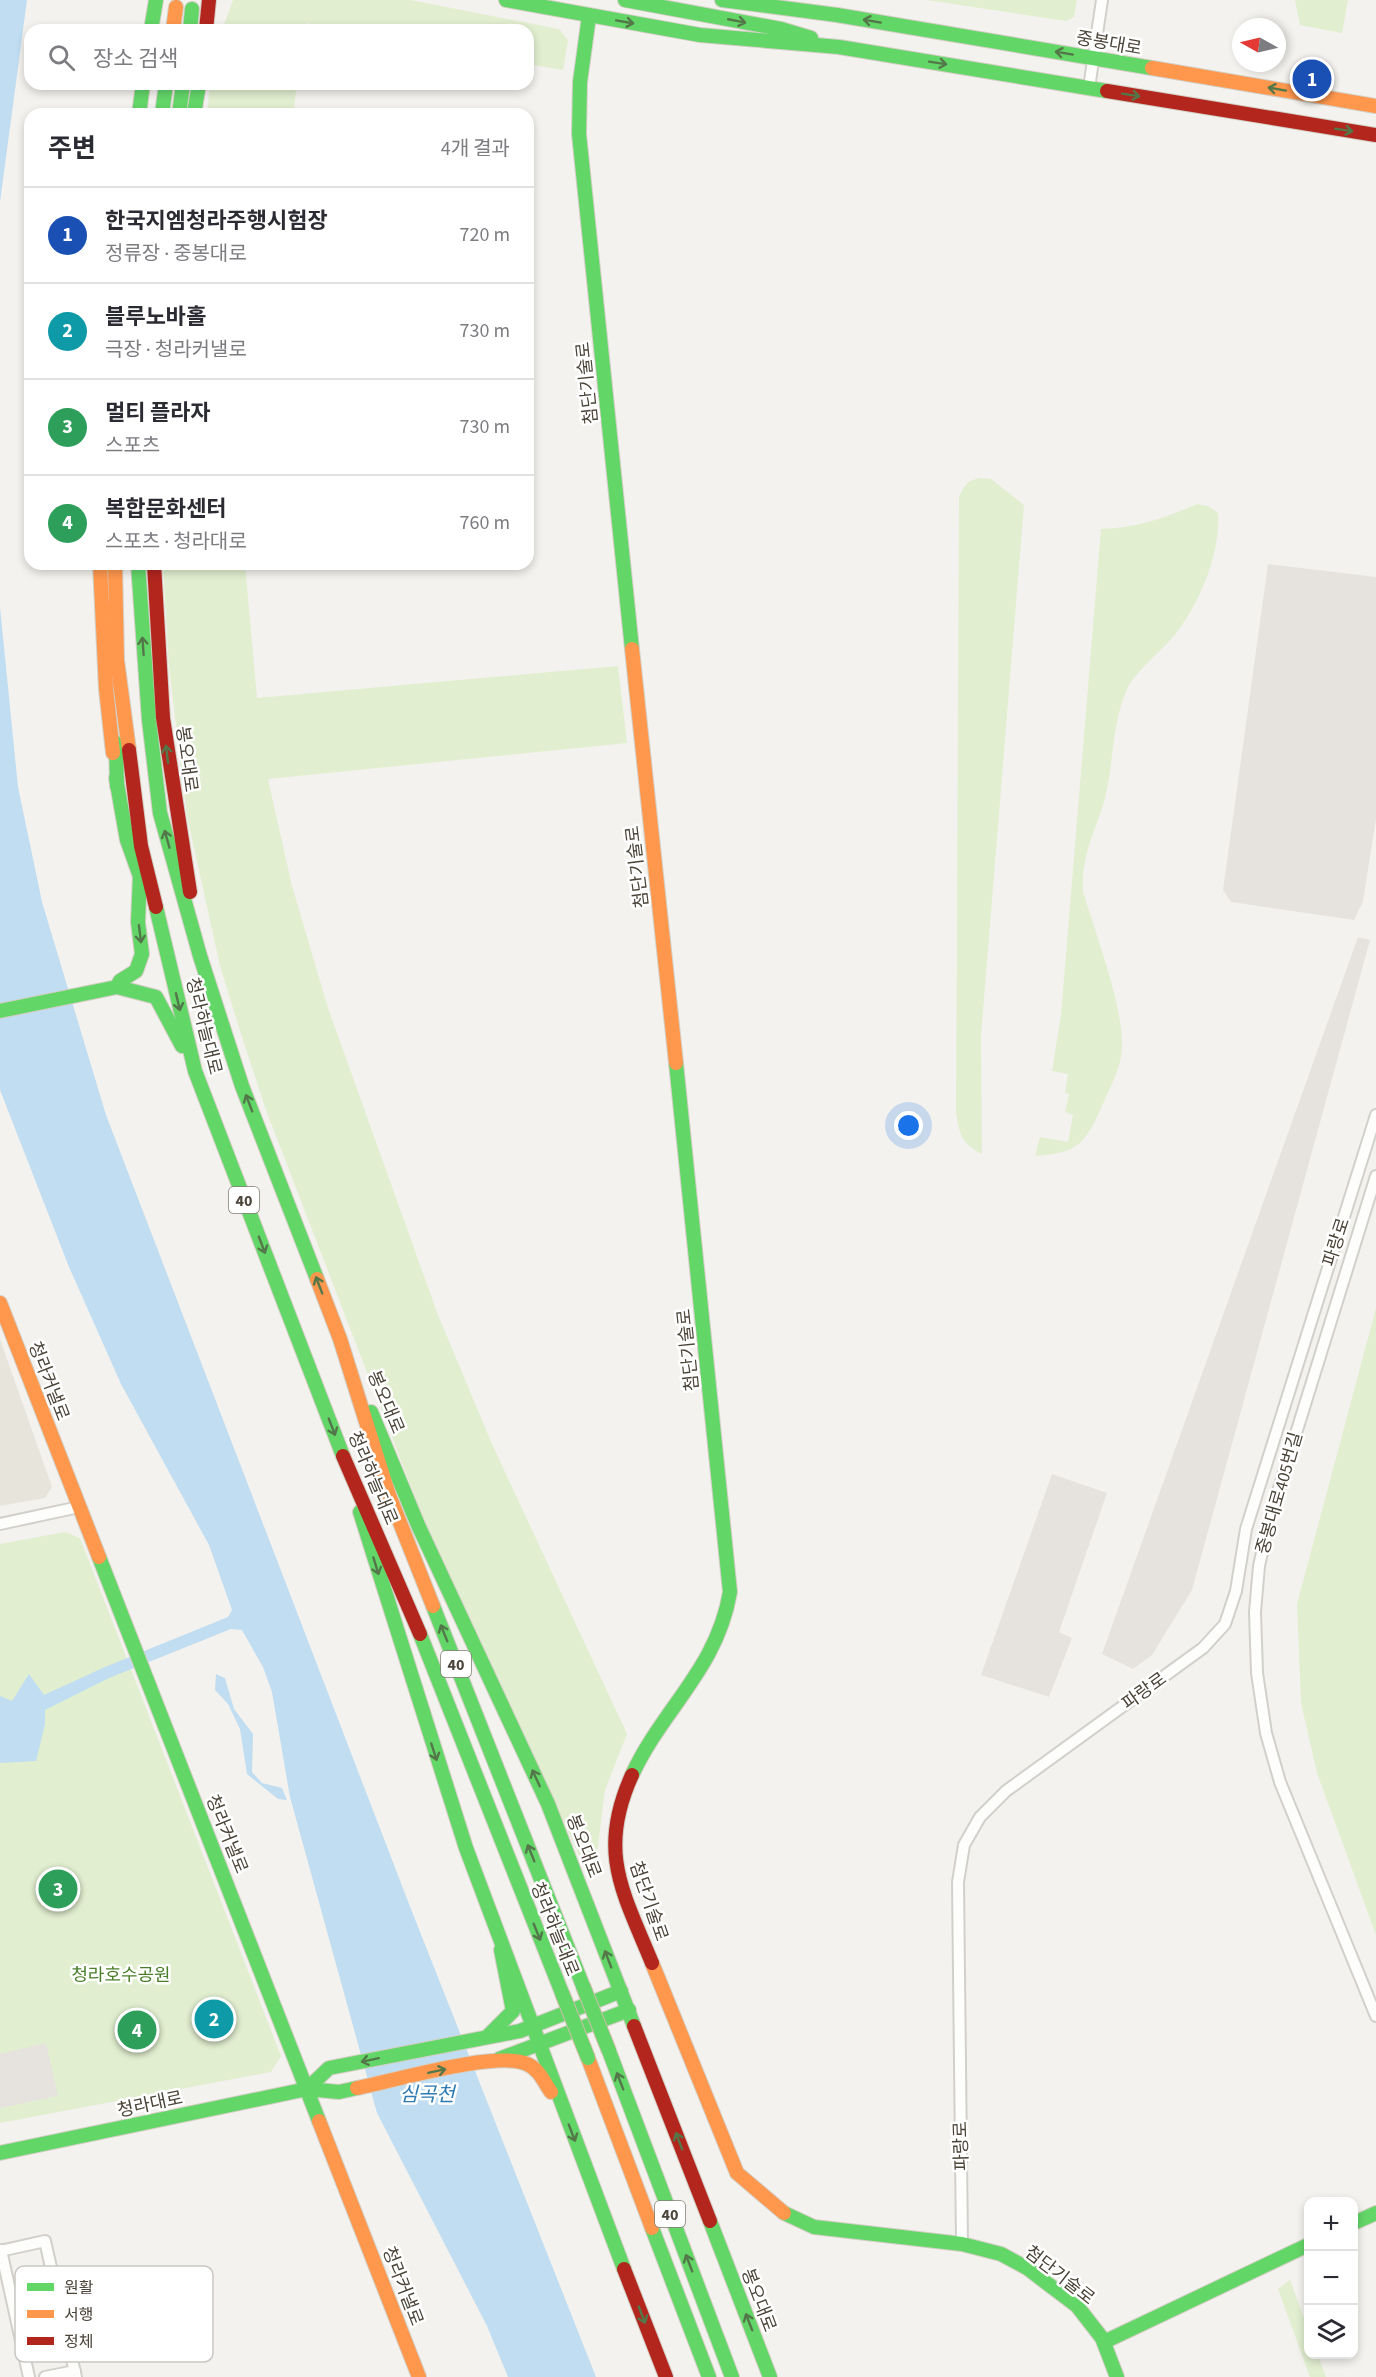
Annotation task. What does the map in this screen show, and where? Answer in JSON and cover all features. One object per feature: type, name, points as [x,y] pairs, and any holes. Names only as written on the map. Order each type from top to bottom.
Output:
[{"type":"main road","points":[[152,24],[154,4],[162,0]]},
{"type":"main road","points":[[207,24],[209,0]]},
{"type":"main road","points":[[207,24],[215,0]]},
{"type":"main road","points":[[506,0],[700,35],[839,47],[1376,135]]},
{"type":"main road","points":[[626,0],[781,29],[839,47]]},
{"type":"main road","name":"중봉대로","points":[[722,0],[837,15],[1376,106]]},
{"type":"main road","name":"중봉대로","points":[[784,0],[837,15]]},
{"type":"main road","points":[[196,4],[207,24]]},
{"type":"main road","points":[[191,24],[196,4]]},
{"type":"main road","points":[[174,24],[176,7]]},
{"type":"main road","name":"첨단기술로","points":[[589,16],[580,82],[579,134],[730,1592],[726,1616],[713,1648],[647,1744],[619,1801],[613,1849],[621,1888],[737,2173],[779,2211],[814,2226],[962,2244],[1001,2254],[1027,2268],[1077,2306],[1104,2342],[1117,2377]]},
{"type":"main road","points":[[140,108],[142,90]]},
{"type":"main road","points":[[163,108],[165,90]]},
{"type":"main road","points":[[180,108],[182,90]]},
{"type":"main road","points":[[196,108],[197,90]]},
{"type":"main road","name":"40","points":[[100,570],[106,689],[117,786],[127,840],[165,945]]},
{"type":"main road","name":"청라하늘대로","points":[[115,570],[116,627],[126,744],[141,846],[195,1071],[340,1450],[410,1609],[588,2058],[708,2377]]},
{"type":"main road","name":"청라하늘대로","points":[[138,570],[149,720],[160,813],[201,956],[242,1086],[340,1339],[389,1495],[609,2051],[732,2377]]},
{"type":"main road","name":"봉오대로","points":[[154,570],[163,718],[201,956]]},
{"type":"main road","points":[[116,627],[117,786]]},
{"type":"main road","points":[[117,987],[120,981],[136,970],[142,954],[138,922],[140,875]]},
{"type":"main road","points":[[0,1011],[117,987]]},
{"type":"main road","points":[[117,987],[122,991],[142,992],[156,997],[195,1071]]},
{"type":"main road","name":"청라커낼로","points":[[0,1304],[419,2377]]},
{"type":"main road","name":"봉오대로","points":[[340,1339],[418,1525],[548,1804],[770,2377]]},
{"type":"main road","name":"40","points":[[340,1450],[430,1739],[500,1936],[541,2042],[560,2103],[666,2377]]},
{"type":"main road","points":[[489,2035],[513,2011],[513,2002],[501,1968],[500,1936]]},
{"type":"main road","points":[[307,2089],[330,2068],[535,2026],[621,1991]]},
{"type":"main road","points":[[307,2089],[339,2092],[499,2059],[629,2010]]},
{"type":"main road","points":[[499,2059],[526,2063],[537,2070],[560,2103]]},
{"type":"main road","name":"청라대로","points":[[0,2153],[307,2089]]},
{"type":"main road","points":[[1358,2221],[1376,2213]]},
{"type":"main road","points":[[1104,2342],[1304,2246]]},
{"type":"street","points":[[1089,88],[1102,0]]},
{"type":"street","name":"파랑로","points":[[962,2244],[958,1882],[964,1845],[980,1817],[1006,1791],[1203,1648],[1225,1624],[1236,1591],[1246,1529],[1257,1491],[1376,1114]]},
{"type":"street","name":"중봉대로405번길","points":[[1376,1176],[1270,1517],[1259,1566],[1255,1612],[1257,1673],[1266,1733],[1280,1782],[1376,2016]]},
{"type":"street","points":[[0,1524],[79,1507]]},
{"type":"street","points":[[15,2314],[1,2250],[45,2241],[51,2266]]},
{"type":"street","points":[[26,2362],[29,2377]]},
{"type":"street","points":[[45,2377],[75,2374]]},
{"type":"shaded area","points":[[1268,564],[1376,577],[1376,819],[1363,901],[1354,920],[1231,902],[1223,890]]},
{"type":"shaded area","points":[[1358,937],[1370,940],[1192,1590],[1152,1655],[1133,1669],[1102,1654]]},
{"type":"shaded area","points":[[0,1339],[52,1487],[45,1498],[0,1506]]},
{"type":"shaded area","points":[[1052,1474],[1107,1493],[1059,1632],[1072,1638],[1049,1697],[981,1675]]},
{"type":"shaded area","points":[[46,2043],[58,2096],[0,2108],[0,2054]]},
{"type":"green space","points":[[233,0],[411,0],[533,24],[306,23],[224,24]]},
{"type":"green space","points":[[927,0],[1077,0],[1074,17],[1066,21]]},
{"type":"green space","points":[[1295,0],[1348,0],[1342,33],[1300,25]]},
{"type":"green space","points":[[534,24],[559,29],[568,40],[563,70],[534,65]]},
{"type":"green space","points":[[209,90],[296,90],[294,108],[208,108]]},
{"type":"green space","points":[[979,478],[991,479],[1024,505],[981,1036],[982,1154],[963,1138],[956,1113],[959,498],[966,485]]},
{"type":"green space","points":[[1197,504],[1208,506],[1218,513],[1216,545],[1212,561],[1200,594],[1183,623],[1128,687],[1116,726],[1106,794],[1084,864],[1083,891],[1118,1010],[1122,1046],[1120,1062],[1096,1119],[1085,1138],[1071,1149],[1050,1155],[1035,1156],[1040,1137],[1068,1142],[1073,1115],[1065,1112],[1069,1094],[1065,1093],[1068,1074],[1052,1071],[1061,1015],[1101,529],[1127,527],[1174,514]]},
{"type":"green space","points":[[163,570],[246,570],[257,698],[618,666],[627,743],[268,779],[292,886],[328,1008],[438,1315],[492,1444],[627,1734],[605,1790],[597,1854],[583,1864],[423,1518],[266,1110],[220,966],[187,816],[169,667]]},
{"type":"green space","points":[[1376,1308],[1376,1935],[1317,1773],[1301,1703],[1297,1604]]},
{"type":"green space","name":"청라호수공원","points":[[65,1532],[80,1538],[281,2056],[271,2072],[0,2123],[0,1544]]},
{"type":"green space","points":[[1290,2280],[1304,2318],[1304,2359],[1319,2359],[1326,2377],[1310,2377],[1278,2289]]},
{"type":"water","points":[[0,0],[27,0],[0,202]]},
{"type":"water","name":"심곡천","points":[[0,607],[18,787],[42,902],[106,1115],[409,1904],[596,2377],[508,2377],[487,2326],[377,2113],[290,1797],[272,1692],[263,1667],[242,1630],[231,1629],[109,1678],[45,1710],[45,1724],[36,1761],[0,1763],[0,1696],[12,1701],[29,1674],[44,1695],[105,1667],[228,1617],[232,1610],[209,1545],[121,1384],[69,1267],[0,1090]]},
{"type":"water","points":[[216,1674],[225,1678],[234,1709],[253,1734],[252,1772],[262,1783],[282,1788],[287,1800],[278,1799],[247,1774],[240,1729],[228,1704],[215,1690]]},
{"type":"traffic: fast","points":[[152,24],[156,0]]},
{"type":"traffic: fast","points":[[506,0],[700,35],[839,47],[1107,91]]},
{"type":"traffic: fast","points":[[625,0],[781,29],[811,38]]},
{"type":"traffic: fast","points":[[722,0],[837,15],[1152,68]]},
{"type":"traffic: fast","points":[[191,24],[192,9]]},
{"type":"traffic: fast","points":[[589,16],[580,82],[579,134],[632,649]]},
{"type":"traffic: fast","points":[[140,108],[142,90]]},
{"type":"traffic: fast","points":[[163,108],[165,90]]},
{"type":"traffic: fast","points":[[180,108],[182,90]]},
{"type":"traffic: fast","points":[[195,108],[198,90]]},
{"type":"traffic: fast","points":[[138,570],[149,720],[160,813],[200,956],[242,1086],[317,1279]]},
{"type":"traffic: fast","points":[[116,743],[117,786]]},
{"type":"traffic: fast","points":[[116,778],[127,840],[142,882]]},
{"type":"traffic: fast","points":[[140,875],[138,922],[142,954],[136,971],[120,981],[117,987],[156,997],[182,1046]]},
{"type":"traffic: fast","points":[[156,907],[195,1071],[343,1456]]},
{"type":"traffic: fast","points":[[0,1011],[117,987]]},
{"type":"traffic: fast","points":[[632,1775],[714,1644],[730,1592],[676,1063]]},
{"type":"traffic: fast","points":[[371,1412],[418,1525],[548,1804],[634,2026]]},
{"type":"traffic: fast","points":[[360,1512],[466,1848],[624,2269]]},
{"type":"traffic: fast","points":[[99,1557],[319,2121]]},
{"type":"traffic: fast","points":[[433,1606],[583,1986]]},
{"type":"traffic: fast","points":[[420,1634],[562,1993]]},
{"type":"traffic: fast","points":[[489,2035],[513,2011],[501,1950]]},
{"type":"traffic: fast","points":[[583,1986],[609,2051]]},
{"type":"traffic: fast","points":[[357,2088],[339,2092],[307,2089],[329,2068],[520,2031],[621,1991]]},
{"type":"traffic: fast","points":[[562,1993],[588,2058]]},
{"type":"traffic: fast","points":[[499,2059],[629,2010]]},
{"type":"traffic: fast","points":[[609,2051],[732,2377]]},
{"type":"traffic: fast","points":[[0,2153],[307,2089]]},
{"type":"traffic: fast","points":[[784,2213],[814,2227],[962,2244],[1001,2254],[1027,2268],[1077,2306],[1102,2338],[1117,2377]]},
{"type":"traffic: fast","points":[[1358,2221],[1376,2213]]},
{"type":"traffic: fast","points":[[710,2221],[770,2377]]},
{"type":"traffic: fast","points":[[652,2228],[709,2377]]},
{"type":"traffic: fast","points":[[1104,2342],[1304,2247]]},
{"type":"traffic: slow","points":[[174,24],[176,7]]},
{"type":"traffic: slow","points":[[1152,68],[1376,106]]},
{"type":"traffic: slow","points":[[100,570],[106,689],[113,753]]},
{"type":"traffic: slow","points":[[115,570],[117,660],[129,750]]},
{"type":"traffic: slow","points":[[632,649],[676,1063]]},
{"type":"traffic: slow","points":[[317,1279],[340,1339],[389,1495],[433,1606]]},
{"type":"traffic: slow","points":[[0,1303],[99,1557]]},
{"type":"traffic: slow","points":[[652,1963],[737,2173],[784,2213]]},
{"type":"traffic: slow","points":[[588,2058],[652,2228]]},
{"type":"traffic: slow","points":[[357,2088],[445,2068],[493,2061],[513,2061],[527,2064],[535,2069],[551,2092]]},
{"type":"traffic: slow","points":[[319,2121],[419,2377]]},
{"type":"traffic: jam","points":[[207,24],[209,0]]},
{"type":"traffic: jam","points":[[1107,91],[1376,135]]},
{"type":"traffic: jam","points":[[154,570],[163,718],[190,892]]},
{"type":"traffic: jam","points":[[129,750],[141,846],[156,907]]},
{"type":"traffic: jam","points":[[343,1456],[420,1634]]},
{"type":"traffic: jam","points":[[632,1775],[616,1827],[615,1850],[624,1893],[652,1963]]},
{"type":"traffic: jam","points":[[634,2026],[710,2221]]},
{"type":"traffic: jam","points":[[624,2269],[666,2377]]},
{"type":"place","name":"한국지엠청라주행시험장","points":[[1312,79]]},
{"type":"place","name":"멀티 플라자","points":[[58,1889]]},
{"type":"place","name":"블루노바홀","points":[[214,2019]]},
{"type":"place","name":"복합문화센터","points":[[137,2030]]}]
